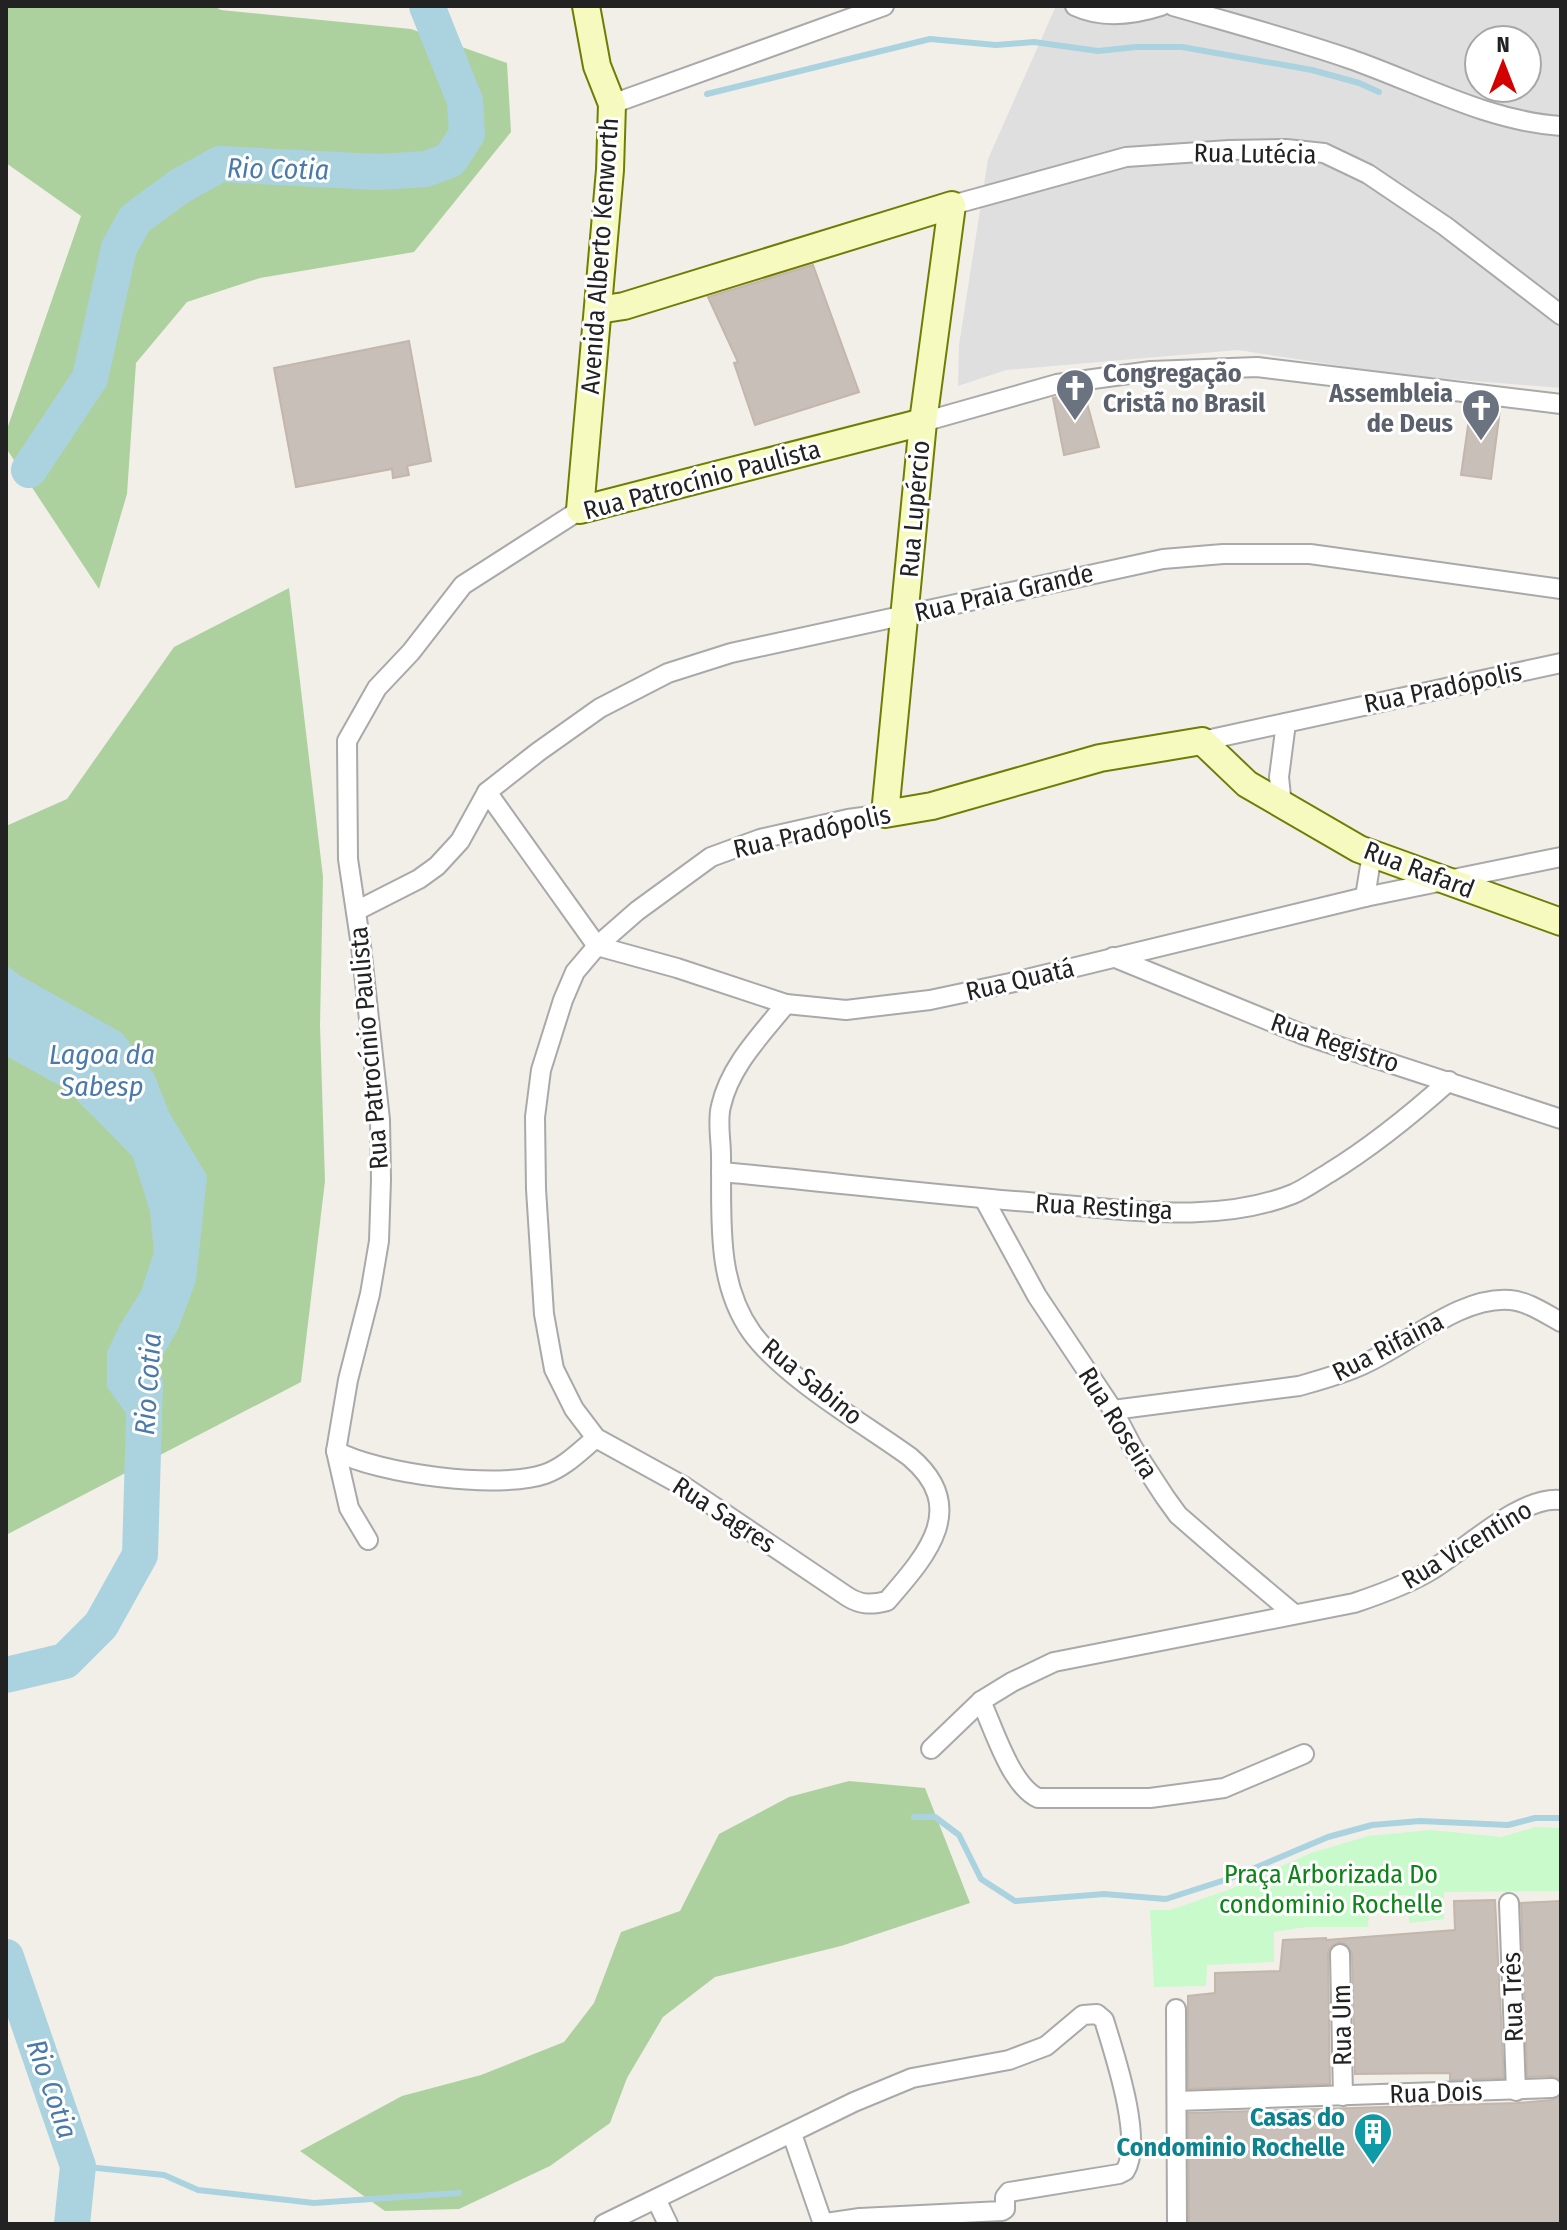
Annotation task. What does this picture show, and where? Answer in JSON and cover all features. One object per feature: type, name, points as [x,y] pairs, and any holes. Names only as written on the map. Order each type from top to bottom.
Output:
[{"type":"street","name":"Avenida Alberto Kenworth","points":[[580,510],[610,170],[612,104],[597,66],[586,6]]},
{"type":"street","points":[[612,104],[884,6]]},
{"type":"street","points":[[1075,6],[1102,14],[1123,15],[1161,6]]},
{"type":"street","points":[[1173,6],[1348,58],[1501,115],[1561,126]]},
{"type":"street","name":"Rua Lutécia","points":[[952,205],[1126,157],[1229,150],[1286,149],[1324,153],[1368,174],[1433,217],[1561,315]]},
{"type":"street","points":[[598,310],[624,306],[952,205]]},
{"type":"street","name":"Rua Lupércio","points":[[885,814],[923,422],[952,205]]},
{"type":"street","name":"Rua Patrocínio Paulista","points":[[336,1451],[348,1380],[370,1294],[379,1241],[380,1120],[348,859],[347,741],[377,688],[411,652],[463,585],[580,510],[923,422],[1057,384],[1151,371],[1257,367],[1561,404]]},
{"type":"street","name":"Rua Praia Grande","points":[[356,911],[419,879],[437,866],[460,841],[487,792],[600,708],[668,673],[731,653],[1163,559],[1238,553],[1310,554],[1561,589]]},
{"type":"street","name":"Rua Pradópolis","points":[[596,1438],[574,1409],[554,1369],[544,1314],[535,1117],[541,1070],[575,972],[597,946],[637,911],[711,857],[760,839],[848,819],[932,806],[1100,758],[1202,741],[1561,663]]},
{"type":"street","points":[[1282,806],[1279,777],[1286,723]]},
{"type":"street","name":"Rua Rafard","points":[[1202,741],[1235,775],[1282,806],[1372,854],[1561,922]]},
{"type":"street","points":[[487,792],[597,946]]},
{"type":"street","points":[[1365,897],[1372,854]]},
{"type":"street","name":"Rua Quatá","points":[[597,946],[677,968],[786,1004],[846,1010],[930,1000],[1365,897],[1561,857]]},
{"type":"street","name":"Rua Registro","points":[[1113,957],[1304,1035],[1561,1119]]},
{"type":"street","name":"Rua Sabino","points":[[786,1004],[736,1067],[720,1108],[723,1254],[733,1300],[752,1333],[806,1384],[926,1470],[935,1484],[940,1505],[936,1533],[922,1560],[887,1601],[869,1605],[857,1603],[848,1597]]},
{"type":"street","name":"Rua Restinga","points":[[721,1172],[984,1199],[1164,1212],[1260,1205],[1296,1193],[1361,1154],[1382,1140],[1449,1081]]},
{"type":"street","name":"Rua Roseira","points":[[984,1199],[1037,1296],[1178,1515],[1294,1614]]},
{"type":"street","name":"Rua Rifaina","points":[[1113,1410],[1299,1386],[1327,1378],[1362,1365],[1463,1308],[1485,1300],[1514,1299],[1561,1322]]},
{"type":"street","points":[[336,1451],[366,1465],[397,1471],[473,1480],[515,1479],[544,1474],[569,1461],[596,1438]]},
{"type":"street","name":"Rua Sagres","points":[[596,1438],[685,1487],[848,1597]]},
{"type":"street","points":[[336,1451],[349,1508],[368,1540]]},
{"type":"street","name":"Rua Vicentino","points":[[1294,1614],[1354,1603],[1407,1583],[1432,1570],[1521,1508],[1554,1500]]},
{"type":"street","points":[[931,1749],[981,1701],[1054,1662],[1294,1614]]},
{"type":"street","points":[[981,1701],[1011,1767],[1028,1794],[1038,1798],[1123,1799],[1192,1794],[1242,1782],[1304,1754]]},
{"type":"street","name":"Rua Três","points":[[1509,1903],[1516,2091]]},
{"type":"street","name":"Rua Um","points":[[1340,1954],[1343,2096]]},
{"type":"street","points":[[1176,2009],[1177,2224]]},
{"type":"street","points":[[604,2224],[854,2102],[912,2078],[1009,2060],[1046,2046],[1083,2015],[1094,2013],[1104,2020],[1128,2098],[1130,2157],[1125,2171],[1119,2174],[1009,2192],[1002,2211],[860,2218],[826,2223],[822,2221],[792,2134]]},
{"type":"street","name":"Rua Dois","points":[[1177,2101],[1552,2088]]},
{"type":"street","points":[[656,2199],[668,2224]]},
{"type":"shaded area","points":[[1056,6],[1561,6],[1561,388],[1400,375],[1238,350],[1006,370],[958,386],[959,345],[988,159]]},
{"type":"green space","points":[[6,6],[214,6],[221,10],[411,29],[507,63],[511,132],[414,252],[260,278],[187,302],[136,363],[127,494],[99,589],[6,448],[6,432],[81,216],[6,163]]},
{"type":"green space","points":[[289,588],[323,877],[320,1025],[325,1181],[301,1382],[6,1535],[6,826],[67,799],[174,647]]},
{"type":"green space","points":[[849,1781],[925,1788],[970,1903],[841,1946],[715,1977],[663,2017],[627,2078],[610,2123],[550,2166],[459,2209],[385,2211],[300,2151],[402,2096],[481,2075],[564,2042],[594,2003],[621,1932],[680,1911],[719,1834],[789,1797]]},
{"type":"green space","name":"Praça Arborizada Do condominio Rochelle","points":[[1536,1827],[1561,1828],[1561,1891],[1444,1892],[1444,1919],[1409,1923],[1408,1895],[1370,1896],[1368,1927],[1306,1927],[1274,1932],[1274,1962],[1207,1965],[1206,1986],[1154,1987],[1150,1910],[1170,1910],[1228,1890],[1311,1853],[1368,1836],[1431,1830],[1501,1837]]},
{"type":"water","name":"Lagoa da Sabesp","points":[[6,965],[122,1033],[154,1074],[169,1112],[207,1176],[196,1281],[178,1329],[158,1364],[142,1435],[107,1387],[107,1352],[141,1291],[154,1252],[150,1211],[133,1157],[66,1089],[6,1056]]},
{"type":"building","points":[[813,265],[859,392],[755,425],[734,363],[738,362],[708,297]]},
{"type":"building","points":[[409,341],[431,461],[407,466],[409,475],[393,478],[392,469],[296,487],[274,368]]},
{"type":"building","name":"Congregação Cristã no Brasil","points":[[1084,392],[1099,447],[1064,455],[1053,398]]},
{"type":"building","name":"Assembleia de Deus","points":[[1471,405],[1500,410],[1491,479],[1461,475]]},
{"type":"building","points":[[1495,1900],[1504,2078],[1450,2080],[1450,2073],[1355,2074],[1352,1954],[1346,1944],[1339,1942],[1330,1948],[1328,1954],[1330,2084],[1188,2089],[1188,1996],[1215,1993],[1215,1973],[1280,1971],[1283,1940],[1326,1940],[1455,1930],[1454,1901]]},
{"type":"building","points":[[1561,1901],[1561,2080],[1552,2076],[1527,2077],[1521,1903]]},
{"type":"building","name":"Casas do Condominio Rochelle","points":[[1561,2096],[1561,2224],[1189,2224],[1188,2113],[1517,2103],[1552,2100]]},
{"type":"waterway","name":"Rio Cotia","points":[[29,470],[90,378],[119,248],[135,219],[180,186],[220,164],[377,172],[426,169],[450,160],[467,134],[465,101],[427,6]]},
{"type":"waterway","points":[[707,94],[930,39],[996,45],[1034,42],[1098,51],[1182,47],[1312,70],[1379,92]]},
{"type":"waterway","name":"Rio Cotia","points":[[6,1675],[65,1661],[101,1625],[140,1555],[145,1384]]},
{"type":"waterway","points":[[914,1817],[935,1817],[959,1835],[981,1879],[1015,1901],[1104,1894],[1166,1899],[1231,1878],[1328,1837],[1372,1825],[1420,1821],[1508,1825],[1535,1818],[1561,1818]]},
{"type":"waterway","name":"Rio Cotia","points":[[6,1957],[78,2166],[72,2224]]},
{"type":"waterway","points":[[78,2166],[164,2175],[198,2190],[314,2203],[459,2193]]},
{"type":"place","name":"Congregação Cristã no Brasil","points":[[1075,422]]},
{"type":"place","name":"Assembleia de Deus","points":[[1481,442]]},
{"type":"place","name":"Casas do Condominio Rochelle","points":[[1373,2166]]}]
